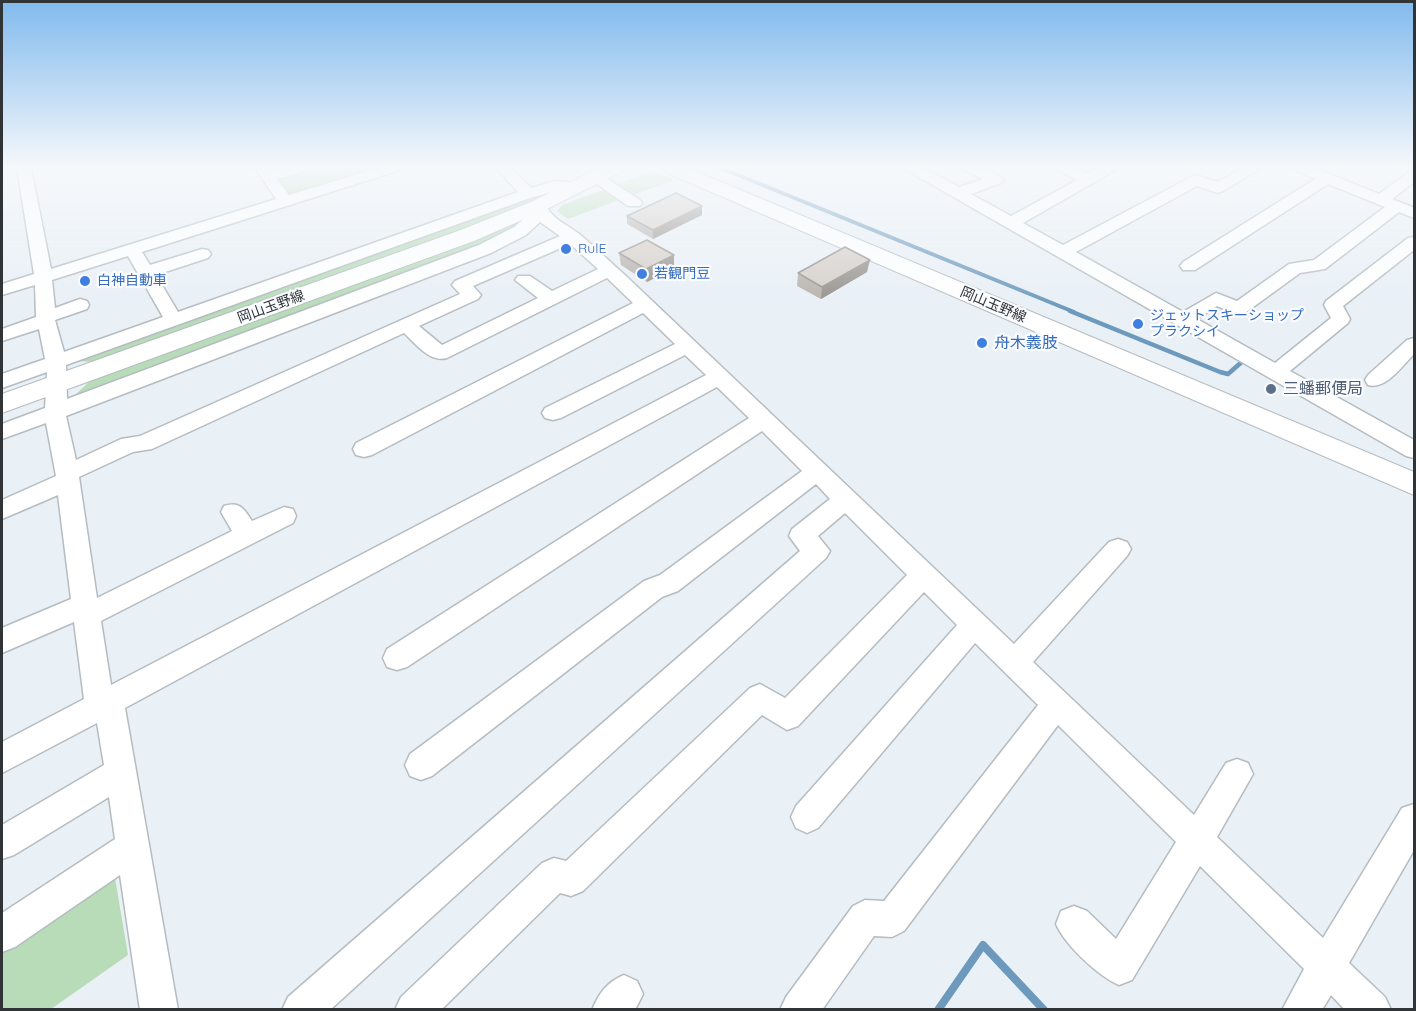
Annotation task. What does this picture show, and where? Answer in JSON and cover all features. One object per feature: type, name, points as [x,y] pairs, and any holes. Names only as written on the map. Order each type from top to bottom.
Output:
[{"type":"main road","name":"岡山玉野線","points":[[2,404],[57,373],[523,215]]},
{"type":"main road","name":"岡山玉野線","points":[[783,215],[1414,484]]},
{"type":"main road","name":"岡山玉野線","points":[[811,215],[1414,467]]},
{"type":"street","points":[[36,215],[46,318],[57,373],[55,412],[98,699],[109,702]]},
{"type":"street","points":[[2,290],[43,274],[133,251],[237,215]]},
{"type":"street","points":[[2,381],[57,373],[174,320],[520,215]]},
{"type":"street","points":[[2,432],[485,249],[526,226],[535,215]]},
{"type":"street","points":[[547,215],[608,271],[640,307],[682,348],[719,377],[816,472],[970,630],[1014,663],[1052,708],[1193,847],[1327,966],[1372,1010]]},
{"type":"street","points":[[997,215],[1414,450]]},
{"type":"street","points":[[1011,223],[1025,215]]},
{"type":"street","points":[[1064,252],[1132,215]]},
{"type":"street","points":[[1190,266],[1270,215]]},
{"type":"street","points":[[1183,320],[1216,299],[1238,309],[1294,268],[1319,265],[1382,215]]},
{"type":"street","points":[[2,510],[129,445],[144,444],[472,295],[461,285],[572,237]]},
{"type":"street","points":[[1276,372],[1341,320],[1333,305],[1414,242]]},
{"type":"street","points":[[133,251],[174,320]]},
{"type":"street","points":[[146,272],[202,254]]},
{"type":"street","points":[[406,325],[440,354],[608,271]]},
{"type":"street","points":[[524,280],[551,299]]},
{"type":"street","points":[[461,300],[496,326]]},
{"type":"street","points":[[2,335],[80,305]]},
{"type":"street","points":[[364,449],[640,307]]},
{"type":"street","points":[[1375,380],[1414,344]]},
{"type":"street","points":[[553,413],[682,348]]},
{"type":"street","points":[[2,758],[719,377]]},
{"type":"street","points":[[397,658],[762,420]]},
{"type":"street","points":[[421,765],[653,589],[669,583],[816,472]]},
{"type":"street","points":[[301,1010],[817,551],[801,536],[845,501]]},
{"type":"street","points":[[233,512],[248,535]]},
{"type":"street","points":[[2,641],[85,611],[284,516]]},
{"type":"street","points":[[1014,663],[1118,549]]},
{"type":"street","points":[[414,1010],[554,875],[571,879],[760,697],[787,716],[919,580]]},
{"type":"street","points":[[807,817],[970,630]]},
{"type":"street","points":[[109,702],[112,778],[159,1010]]},
{"type":"street","points":[[799,1010],[865,918],[892,919],[1052,708]]},
{"type":"street","points":[[1074,924],[1119,967],[1237,774]]},
{"type":"street","points":[[2,843],[112,778]]},
{"type":"street","points":[[1301,1010],[1414,820]]},
{"type":"street","points":[[2,934],[125,850]]},
{"type":"green space","points":[[481,215],[504,215],[95,362],[75,361]]},
{"type":"green space","points":[[563,215],[578,215],[568,219]]},
{"type":"green space","points":[[525,218],[501,238],[71,399],[91,380]]},
{"type":"green space","points":[[113,866],[128,955],[51,1009],[2,1009],[2,943]]},
{"type":"building","points":[[629,215],[683,215],[653,230],[627,216]]},
{"type":"building","points":[[647,240],[674,255],[646,269],[619,253]]},
{"type":"building","points":[[845,247],[870,260],[822,287],[798,273]]},
{"type":"waterway","points":[[837,215],[1074,312]]},
{"type":"waterway","points":[[1070,311],[1220,372],[1228,374],[1244,360]]},
{"type":"waterway","points":[[938,1010],[983,945],[1044,1010]]},
{"type":"place","name":"RulE","points":[[566,249]]},
{"type":"place","name":"若観門豆","points":[[642,274]]},
{"type":"place","name":"白神自動車","points":[[85,281]]},
{"type":"place","name":"ジェットスキーショップ プラクシイ","points":[[1138,324]]},
{"type":"place","name":"舟木義肢","points":[[982,343]]},
{"type":"place","name":"三蟠郵便局","points":[[1271,389]]}]
